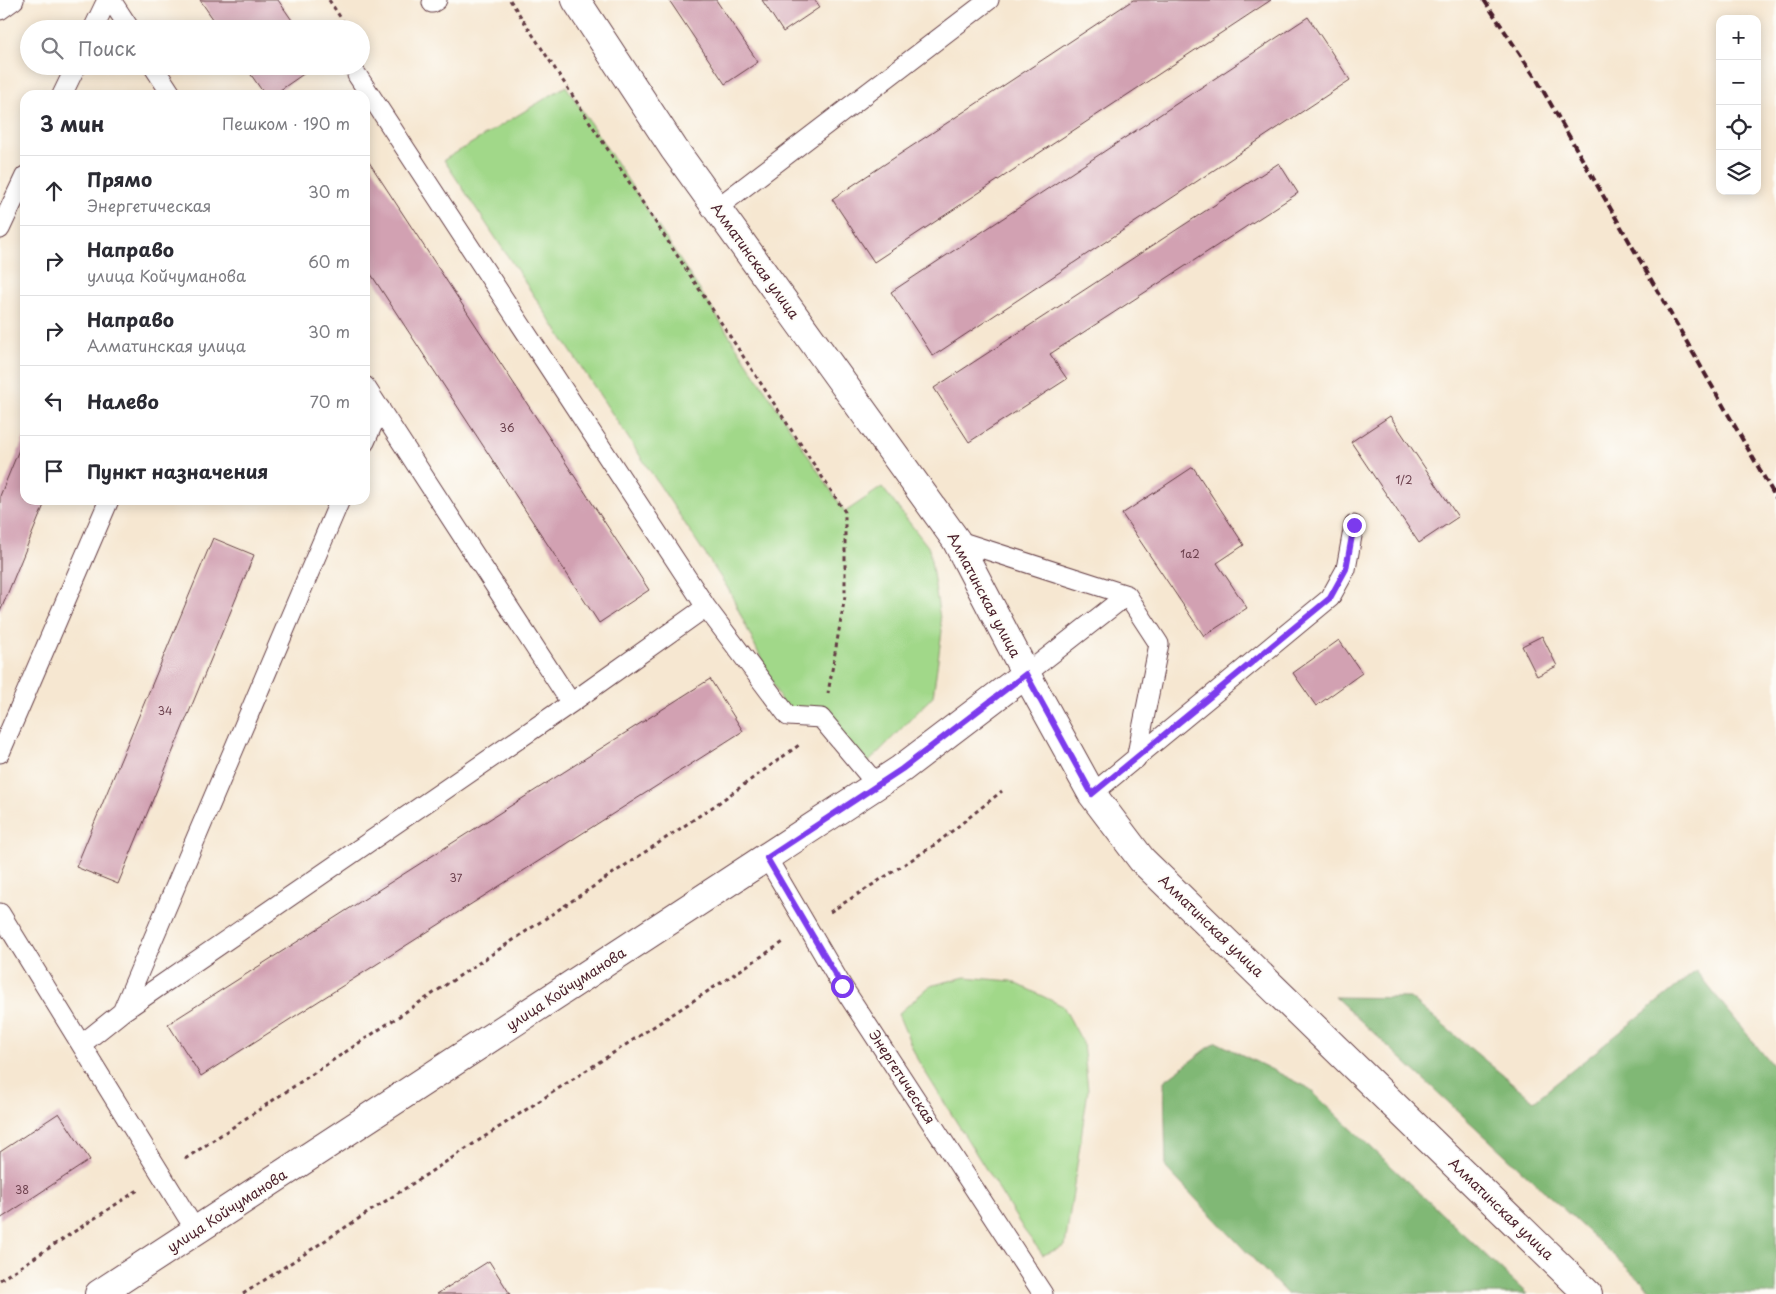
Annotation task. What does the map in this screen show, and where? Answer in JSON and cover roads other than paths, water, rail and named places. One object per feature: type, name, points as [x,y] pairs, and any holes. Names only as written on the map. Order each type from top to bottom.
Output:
[{"type":"street","name":"Алматинская улица","points":[[576,0],[674,149],[956,540],[1026,674],[1092,794],[1142,860],[1588,1294]]},
{"type":"street","name":"улица Койчуманова","points":[[99,1294],[902,769],[1026,674]]},
{"type":"lane","points":[[0,10],[14,0]]},
{"type":"lane","points":[[97,20],[107,0]]},
{"type":"lane","points":[[111,0],[124,20]]},
{"type":"lane","points":[[717,208],[989,0]]},
{"type":"lane","points":[[64,90],[72,75]]},
{"type":"lane","points":[[159,75],[169,90]]},
{"type":"lane","points":[[357,75],[367,90]]},
{"type":"lane","points":[[370,95],[706,608],[788,716],[822,718],[877,785]]},
{"type":"lane","points":[[0,229],[20,187]]},
{"type":"lane","points":[[370,393],[571,703]]},
{"type":"lane","points":[[370,431],[380,408]]},
{"type":"lane","points":[[0,753],[107,505]]},
{"type":"lane","points":[[122,1012],[338,505]]},
{"type":"lane","points":[[1092,794],[1330,598],[1346,569],[1354,525]]},
{"type":"lane","points":[[956,540],[1127,595],[1159,644],[1136,759]]},
{"type":"lane","points":[[1026,674],[1127,595]]},
{"type":"lane","points":[[82,1044],[122,1012],[706,608]]},
{"type":"lane","name":"Энергетическая","points":[[767,858],[842,986],[1043,1294]]},
{"type":"lane","points":[[0,913],[196,1231]]},
{"type":"railway","points":[[1484,0],[1537,80],[1776,498]]}]
